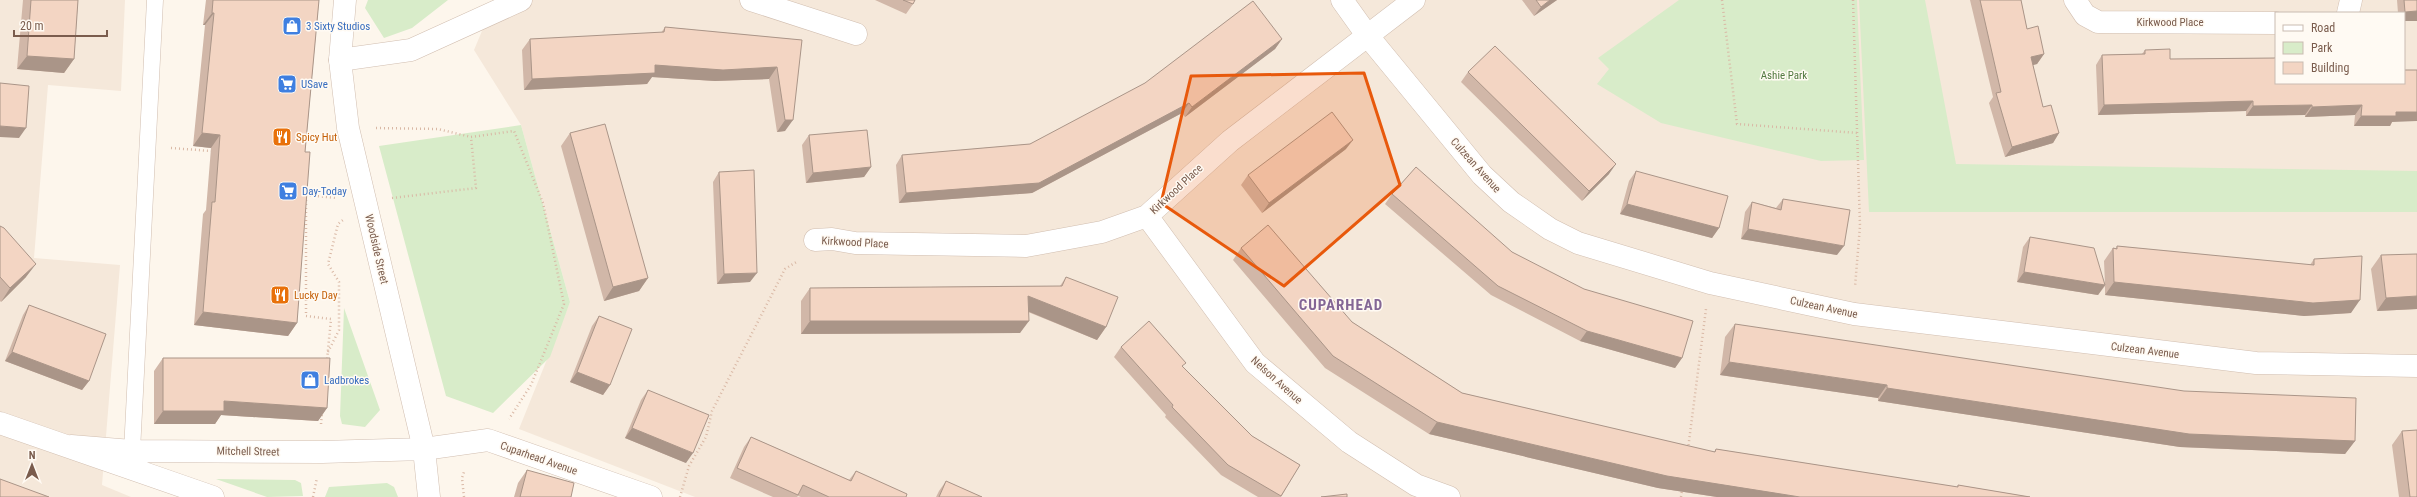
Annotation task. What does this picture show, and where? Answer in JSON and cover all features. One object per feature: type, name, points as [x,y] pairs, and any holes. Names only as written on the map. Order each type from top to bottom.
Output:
[{"type":"street","name":"Woodside Street","points":[[345,0],[340,60],[348,128],[424,449],[429,497]]},
{"type":"street","points":[[340,60],[411,50],[521,0]]},
{"type":"street","points":[[751,0],[856,34]]},
{"type":"street","name":"Culzean Avenue","points":[[1342,0],[1367,35],[1482,175],[1511,202],[1550,229],[1578,243],[1710,283],[1854,314],[2256,364],[2417,366]]},
{"type":"street","name":"Kirkwood Place","points":[[824,240],[855,243],[1026,246],[1102,232],[1148,216],[1230,141],[1414,0]]},
{"type":"street","name":"Kirkwood Place","points":[[2074,0],[2085,15],[2098,22],[2275,23]]},
{"type":"street","points":[[2348,12],[2352,0]]},
{"type":"street","name":"Nelson Avenue","points":[[1148,216],[1255,363],[1349,442],[1416,484],[1449,497]]},
{"type":"street","name":"Mitchell Street","points":[[0,423],[71,446],[212,497]]},
{"type":"street","name":"Cuparhead Avenue","points":[[424,449],[488,440],[651,497]]},
{"type":"street","name":"Mitchell Street","points":[[71,446],[132,451],[322,452],[424,449]]},
{"type":"lane","points":[[132,451],[155,0]]},
{"type":"path","points":[[1722,0],[1737,124],[1858,133]]},
{"type":"path","points":[[1853,0],[1860,226],[1854,314]]},
{"type":"path","points":[[348,128],[438,129],[471,137],[514,131],[543,203],[564,304],[531,385],[506,423],[488,440]]},
{"type":"path","points":[[366,201],[476,188],[471,137]]},
{"type":"path","points":[[147,146],[211,151]]},
{"type":"path","points":[[304,188],[306,195],[306,316],[331,319],[327,362]]},
{"type":"path","points":[[327,354],[339,330],[339,282],[328,264],[338,224]]},
{"type":"path","points":[[680,497],[689,466],[706,437],[712,411],[785,269],[824,240]]},
{"type":"path","points":[[1688,452],[1710,283]]},
{"type":"path","points":[[322,452],[323,407]]},
{"type":"path","points":[[1681,497],[1683,482]]},
{"type":"highlighted area","points":[[1364,73],[1400,185],[1284,286],[1161,203],[1191,76]]},
{"type":"shaded area","points":[[0,0],[125,0],[121,91],[48,85],[34,258],[120,265],[102,485],[131,497],[0,497]]},
{"type":"shaded area","points":[[495,0],[2417,0],[2417,497],[695,497],[519,429],[570,302],[521,125],[474,50]]},
{"type":"green space","points":[[368,0],[448,0],[412,28],[384,38],[365,8]]},
{"type":"green space","name":"Ashie Park","points":[[1679,0],[1857,0],[1864,160],[1821,161],[1661,123],[1597,84],[1609,69],[1598,58]]},
{"type":"green space","points":[[1859,0],[1925,0],[1956,164],[2417,171],[2417,212],[1869,212]]},
{"type":"green space","points":[[521,125],[570,302],[550,357],[493,413],[446,396],[379,146]]},
{"type":"green space","points":[[344,308],[380,410],[365,427],[342,424],[340,416]]},
{"type":"green space","points":[[216,479],[295,480],[301,483],[303,496],[267,497]]},
{"type":"green space","points":[[387,483],[394,487],[398,497],[325,497],[329,487]]},
{"type":"building","points":[[31,0],[78,0],[74,59],[27,56]]},
{"type":"building","points":[[213,0],[319,0],[305,152],[310,152],[297,323],[203,312],[212,202],[215,202],[220,135],[202,133],[214,13],[212,13]]},
{"type":"building","points":[[903,0],[915,0],[913,4]]},
{"type":"building","points":[[1536,0],[1550,0],[1541,7]]},
{"type":"building","points":[[1980,0],[2021,0],[2027,29],[2038,26],[2044,54],[2031,57],[2043,107],[2051,105],[2059,133],[2012,147],[1996,93],[2001,92]]},
{"type":"building","points":[[2404,0],[2417,0],[2417,11],[2405,12]]},
{"type":"building","points":[[1253,1],[1282,39],[1192,107],[1189,103],[1039,183],[906,193],[902,155],[1030,144],[1145,83]]},
{"type":"building","points":[[665,27],[802,40],[793,120],[785,120],[777,67],[723,70],[655,65],[655,73],[532,79],[530,39],[664,32]]},
{"type":"building","points":[[1495,46],[1616,164],[1589,191],[1468,72]]},
{"type":"building","points":[[2170,49],[2170,59],[2275,58],[2275,84],[2405,84],[2405,70],[2417,70],[2417,112],[2396,112],[2396,116],[2361,116],[2362,105],[2312,107],[2312,105],[2253,106],[2253,101],[2104,105],[2102,55],[2145,54],[2145,50]]},
{"type":"building","points":[[0,83],[29,86],[26,128],[0,126]]},
{"type":"building","points":[[1332,112],[1353,140],[1269,203],[1248,175]]},
{"type":"building","points":[[605,124],[648,278],[613,287],[570,133]]},
{"type":"building","points":[[867,130],[871,167],[813,173],[809,135]]},
{"type":"building","points":[[1416,167],[1512,252],[1584,289],[1693,321],[1682,358],[1587,331],[1498,286],[1392,194]]},
{"type":"building","points":[[754,170],[757,273],[724,274],[719,172]]},
{"type":"building","points":[[1636,171],[1728,196],[1719,228],[1627,204]]},
{"type":"building","points":[[1783,199],[1850,210],[1844,246],[1748,229],[1752,202],[1781,210]]},
{"type":"building","points":[[1268,225],[1352,322],[1462,393],[1715,452],[1716,449],[2030,497],[1800,497],[1667,476],[1437,422],[1333,356],[1241,248]]},
{"type":"building","points":[[0,226],[4,228],[36,264],[10,288],[0,277]]},
{"type":"building","points":[[2030,237],[2094,248],[2105,285],[2024,272]]},
{"type":"building","points":[[2117,246],[2314,265],[2314,259],[2362,256],[2360,300],[2313,303],[2114,282],[2113,248],[2117,249]]},
{"type":"building","points":[[2417,254],[2417,296],[2386,298],[2381,255]]},
{"type":"building","points":[[1066,277],[1118,297],[1106,327],[1028,296],[1029,321],[810,321],[810,288],[1062,286]]},
{"type":"building","points":[[29,305],[106,334],[89,381],[12,352]]},
{"type":"building","points":[[599,316],[632,329],[610,385],[577,372]]},
{"type":"building","points":[[1149,321],[1186,363],[1182,366],[1252,436],[1300,465],[1281,496],[1228,465],[1172,407],[1173,405],[1121,347]]},
{"type":"building","points":[[1735,324],[2184,391],[2356,398],[2355,441],[2189,434],[1887,388],[1887,385],[1729,362]]},
{"type":"building","points":[[163,358],[330,358],[327,408],[224,401],[224,411],[163,411]]},
{"type":"building","points":[[648,390],[709,415],[693,453],[632,428]]},
{"type":"building","points":[[2417,430],[2417,497],[2410,497],[2402,431]]},
{"type":"building","points":[[751,437],[851,481],[856,471],[907,494],[906,497],[829,497],[803,485],[798,495],[737,468]]},
{"type":"building","points":[[527,470],[574,483],[571,497],[520,497]]},
{"type":"building","points":[[0,479],[49,497],[0,497]]},
{"type":"building","points":[[946,481],[982,497],[939,497]]},
{"type":"building","points":[[1347,494],[1347,497],[1321,497]]},
{"type":"place","name":"3 Sixty Studios","points":[[292,26]]},
{"type":"place","name":"USave","points":[[287,84]]},
{"type":"place","name":"Spicy Hut","points":[[282,137]]},
{"type":"place","name":"Day-Today","points":[[288,191]]},
{"type":"place","name":"Lucky Day","points":[[280,295]]},
{"type":"place","name":"Ladbrokes","points":[[310,380]]},
{"type":"district","name":"CUPARHEAD","points":[[1341,305]]}]
